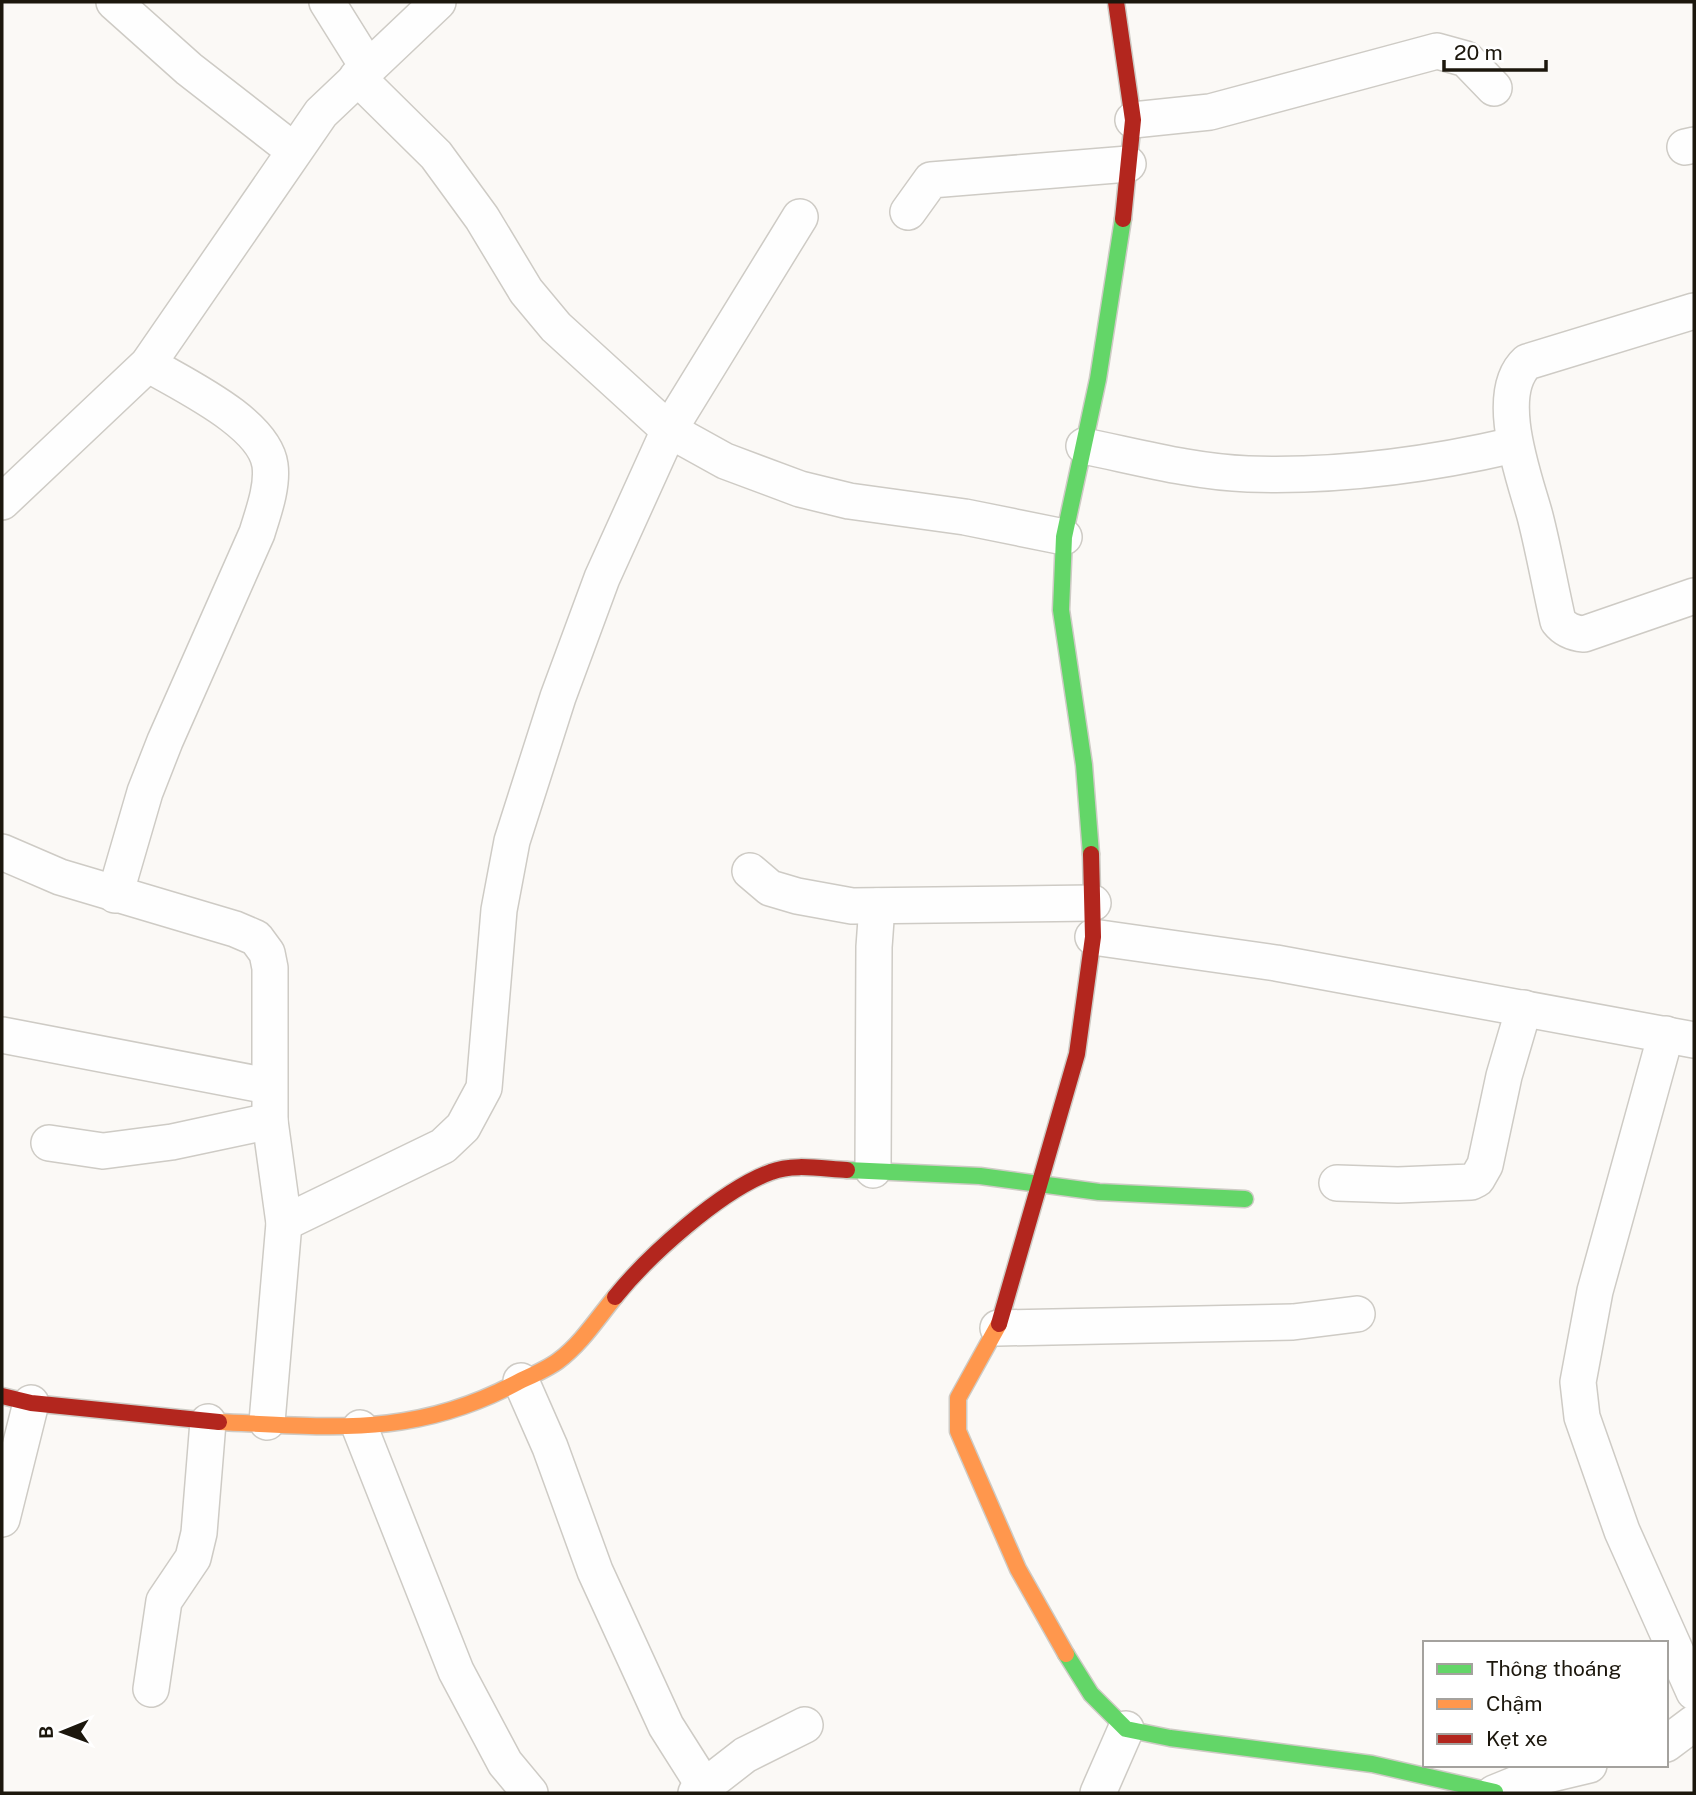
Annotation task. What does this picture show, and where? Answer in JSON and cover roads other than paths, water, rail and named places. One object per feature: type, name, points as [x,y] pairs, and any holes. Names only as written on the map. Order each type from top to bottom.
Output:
[{"type":"street","points":[[114,2],[189,69],[293,150]]},
{"type":"street","points":[[327,2],[362,72],[436,155],[482,218],[526,291],[556,327],[669,430],[724,461],[800,489],[849,501],[965,517],[1064,537]]},
{"type":"street","points":[[2,502],[148,364],[321,113],[438,2]]},
{"type":"street","points":[[1115,2],[1133,120],[1119,257],[1064,537],[1061,610],[1084,765],[1093,920],[1077,1054],[998,1328],[958,1398],[958,1432],[1018,1569],[1066,1654],[1091,1694],[1126,1729],[1372,1765],[1494,1793],[1526,1780],[1581,1767]]},
{"type":"street","points":[[1133,120],[1210,112],[1437,51],[1466,59],[1494,88]]},
{"type":"street","points":[[908,212],[930,180],[1128,164]]},
{"type":"street","points":[[284,1223],[443,1146],[463,1128],[475,1111],[484,1088],[489,1061],[499,910],[522,803],[602,578],[669,430],[800,217]]},
{"type":"street","points":[[1694,310],[1527,362],[1520,368],[1515,384],[1514,445],[1535,516],[1558,621],[1563,627],[1574,633],[1584,634],[1694,596]]},
{"type":"street","points":[[115,895],[145,792],[165,741],[250,554],[266,502],[270,464],[263,447],[250,430],[216,405],[148,364]]},
{"type":"street","points":[[1084,446],[1195,469],[1247,474],[1371,469],[1450,460],[1514,445]]},
{"type":"street","points":[[2,852],[60,877],[235,929],[256,938],[267,953],[270,968],[270,1121],[284,1223],[267,1422]]},
{"type":"street","points":[[750,871],[771,888],[797,897],[852,906],[1093,920],[1276,963],[1680,1037],[1595,1291],[1578,1382],[1582,1418],[1614,1508],[1694,1692]]},
{"type":"street","points":[[873,1170],[874,947],[877,906]]},
{"type":"street","points":[[1337,1183],[1398,1185],[1471,1182],[1478,1179],[1485,1165],[1504,1076],[1524,1008]]},
{"type":"street","points":[[2,1035],[268,1086]]},
{"type":"street","points":[[49,1143],[103,1151],[184,1140],[270,1121]]},
{"type":"street","points":[[2,1519],[17,1400],[208,1422],[267,1422],[360,1428],[423,1419],[454,1411],[558,1361],[663,1246],[723,1198],[751,1180],[772,1171],[800,1168],[873,1170],[1040,1183],[1112,1193],[1245,1199]]},
{"type":"street","points":[[998,1328],[1293,1322],[1357,1314]]},
{"type":"street","points":[[521,1381],[550,1447],[612,1607],[666,1726],[700,1789],[745,1755],[805,1725]]},
{"type":"street","points":[[151,1689],[164,1601],[193,1558],[199,1533],[208,1422]]},
{"type":"street","points":[[360,1428],[456,1671],[505,1763],[530,1793]]},
{"type":"street","points":[[1668,1742],[1694,1723]]},
{"type":"street","points":[[1098,1793],[1126,1729]]}]
